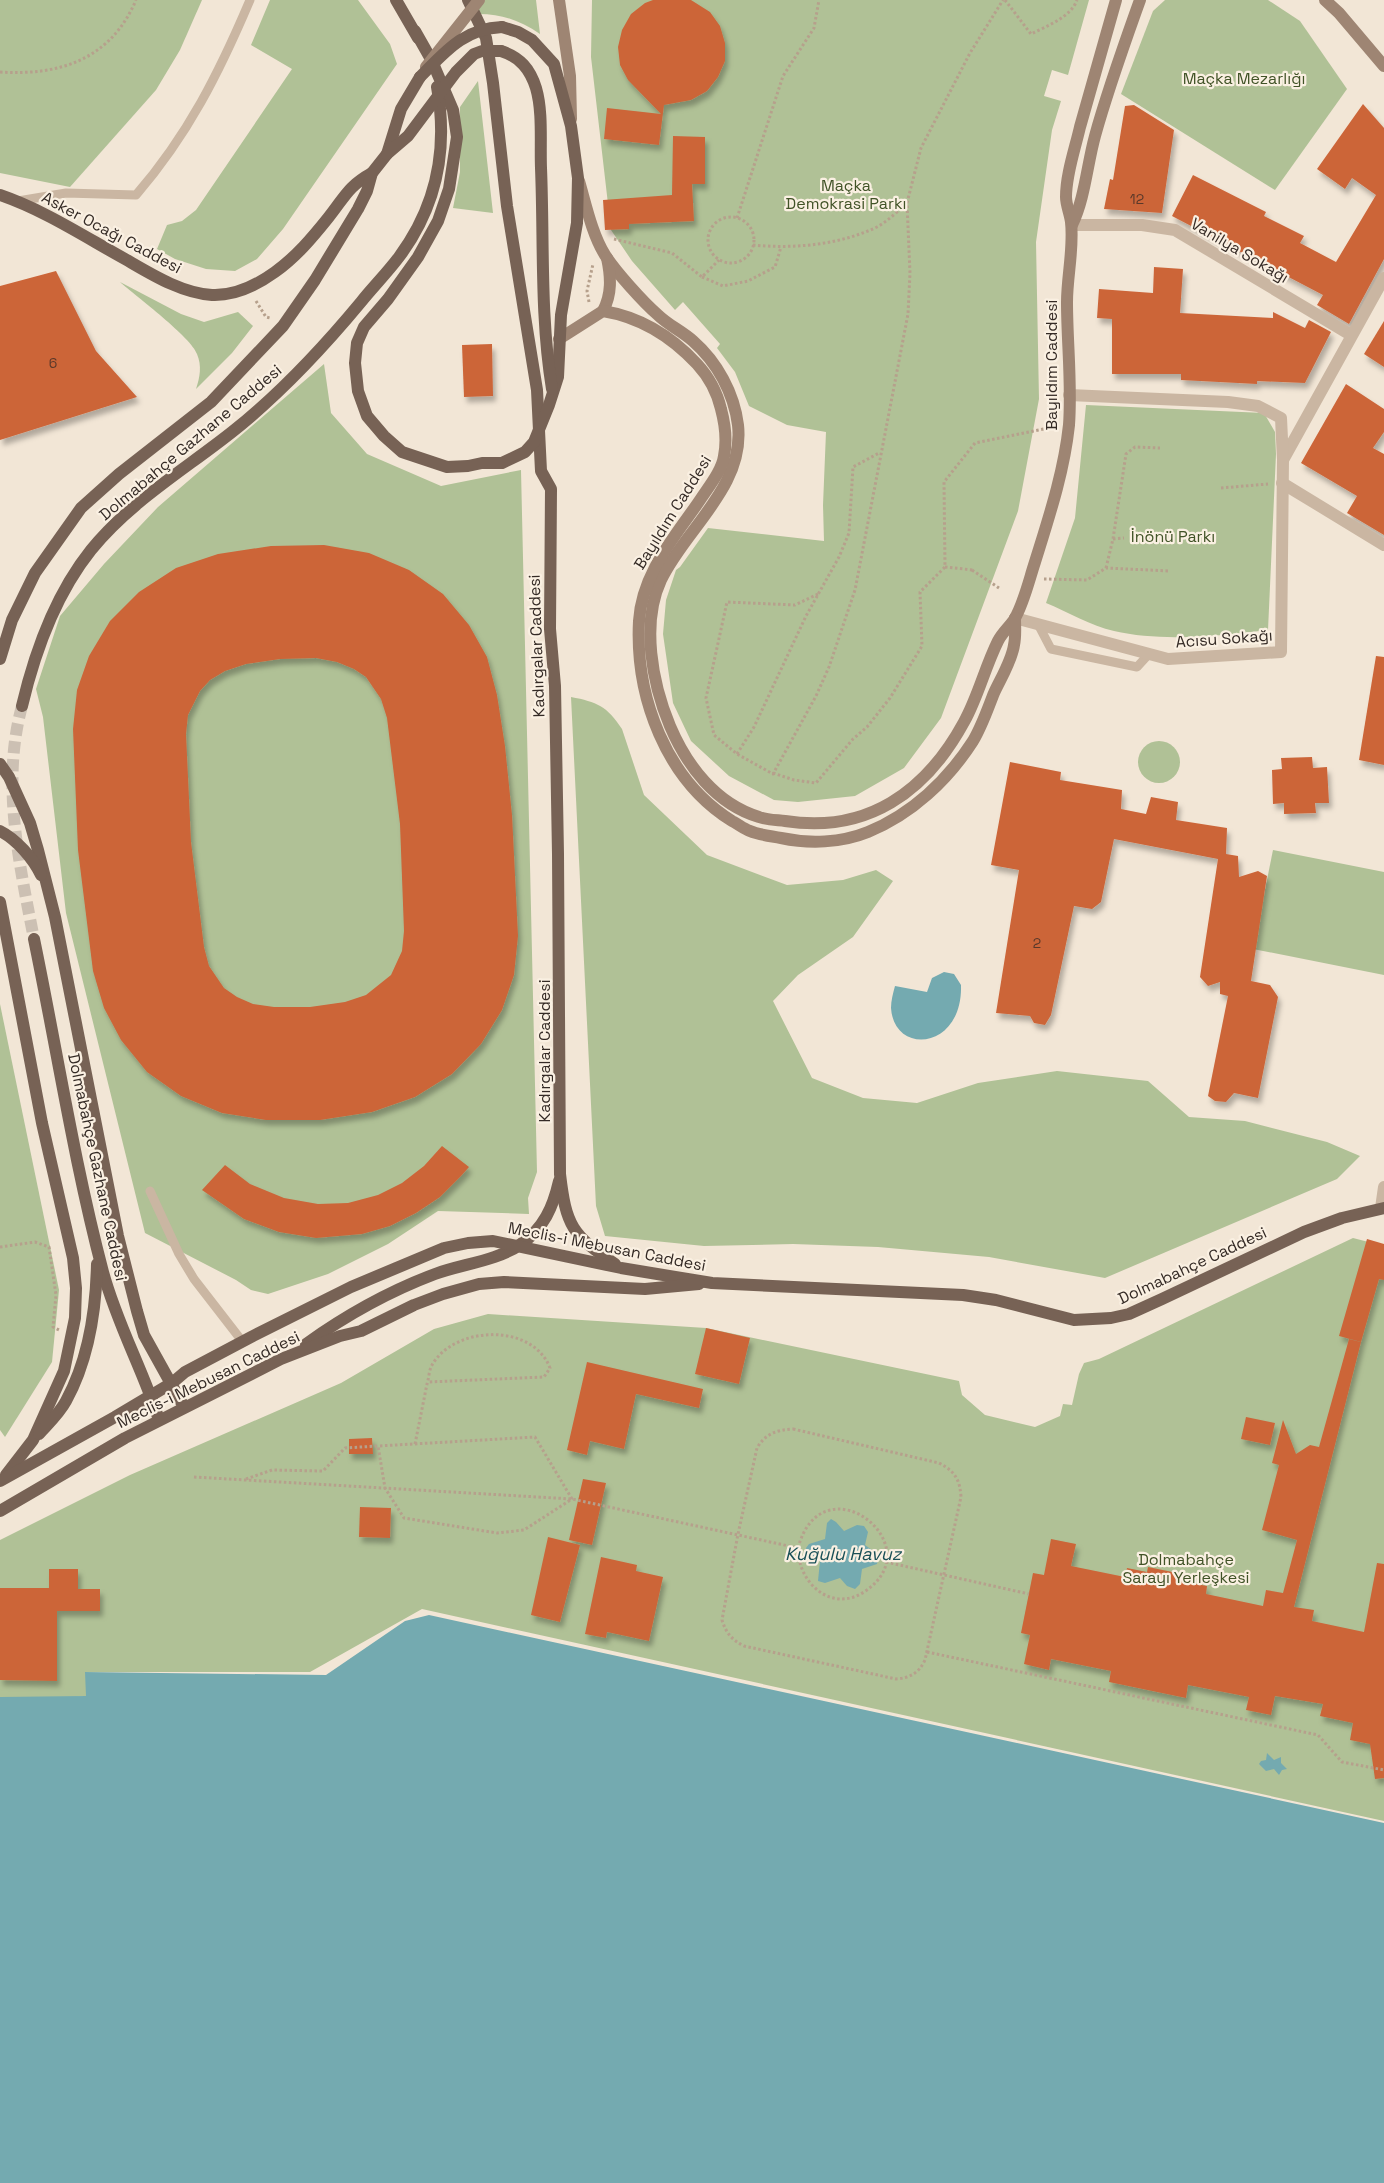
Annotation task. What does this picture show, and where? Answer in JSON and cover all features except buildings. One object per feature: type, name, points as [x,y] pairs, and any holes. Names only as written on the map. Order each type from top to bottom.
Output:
[{"type":"main road","name":"Dolmabahçe Gazhane Caddesi","points":[[22,706],[29,674],[47,626],[75,570],[92,549],[132,508],[234,430],[283,388],[342,325],[400,256],[416,232],[430,200],[441,159],[442,117],[437,84],[415,31],[396,0]]},
{"type":"main road","points":[[415,31],[442,82],[453,110],[457,137],[449,189],[438,222],[418,257],[388,299],[364,327],[357,343],[355,363],[358,391],[367,416],[384,436],[402,452],[437,464],[468,466],[482,463],[502,463],[525,452],[534,442],[538,431],[537,390],[507,206],[486,38],[468,0]]},
{"type":"main road","points":[[387,154],[401,109],[436,52],[478,0]]},
{"type":"main road","points":[[560,0],[570,76],[571,126]]},
{"type":"main road","name":"Bayıldım Caddesi","points":[[578,178],[596,235],[601,259],[658,316],[695,343],[707,356],[728,388],[735,407],[738,430],[737,450],[729,476],[662,579],[654,600],[650,627],[652,657],[668,722],[685,757],[704,782],[728,802],[759,817],[802,824],[834,824],[856,820],[882,809],[918,783],[941,760],[966,719],[999,638],[1014,618],[1029,579],[1055,497],[1069,424],[1067,298],[1072,225],[1066,198],[1074,153],[1116,0]]},
{"type":"main road","name":"Bayıldım Caddesi","points":[[1072,225],[1078,212],[1089,156],[1104,102],[1140,0]]},
{"type":"main road","points":[[1325,0],[1384,66]]},
{"type":"main road","name":"Kadırgalar Caddesi","points":[[420,77],[463,37],[479,30],[502,27],[518,32],[532,40],[554,64],[571,126],[578,178],[577,223],[560,315],[558,376],[538,431],[541,471],[551,489],[550,629],[555,686],[558,845],[560,1174],[564,1199],[572,1228],[579,1238],[621,1268]]},
{"type":"main road","points":[[387,154],[408,136],[446,85],[474,54],[487,50],[501,51],[512,54],[523,63],[536,89],[544,220],[547,360],[553,394]]},
{"type":"main road","name":"Dolmabahçe Gazhane Caddesi","points":[[0,659],[12,620],[35,573],[81,508],[119,474],[211,402],[283,326],[336,245],[367,191],[372,173],[387,154]]},
{"type":"main road","name":"Asker Ocağı Caddesi","points":[[0,196],[18,201],[153,275],[188,290],[212,295],[249,288],[292,260],[330,216],[346,192],[372,173]]},
{"type":"main road","points":[[560,339],[603,311],[610,293],[610,273],[601,259]]},
{"type":"main road","name":"Bayıldım Caddesi","points":[[603,311],[625,315],[669,338],[690,356],[710,380],[719,400],[726,443],[724,459],[711,484],[651,572],[643,598],[639,622],[643,675],[650,706],[661,740],[677,769],[698,794],[721,814],[749,831],[796,841],[823,841],[849,838],[869,831],[912,807],[946,778],[975,739],[1014,646],[1014,618]]},
{"type":"main road","points":[[0,764],[9,776],[30,823],[55,917],[102,1158],[131,1288],[144,1335],[184,1407]]},
{"type":"main road","points":[[0,831],[14,840],[38,868],[46,886]]},
{"type":"main road","points":[[0,902],[42,1123],[73,1258],[76,1288],[72,1336],[64,1371],[33,1440]]},
{"type":"main road","name":"Dolmabahçe Gazhane Caddesi","points":[[34,938],[103,1273],[120,1322],[159,1420]]},
{"type":"main road","name":"Kadırgalar Caddesi","points":[[520,1246],[535,1233],[549,1213],[560,1174]]},
{"type":"main road","name":"Dolmabahçe Caddesi","points":[[712,1283],[964,1295],[996,1300],[1074,1320],[1111,1318],[1130,1314],[1304,1232],[1342,1218],[1382,1208]]},
{"type":"main road","name":"Meclis-i Mebusan Caddesi","points":[[1,1480],[151,1396],[185,1372],[242,1342],[351,1288],[444,1248],[468,1243],[493,1241],[621,1268],[712,1283]]},
{"type":"main road","points":[[1,1480],[66,1402],[86,1351],[95,1302],[97,1244]]},
{"type":"main road","points":[[294,1353],[340,1320],[400,1290],[436,1274],[492,1257],[520,1246]]},
{"type":"main road","name":"Meclis-i Mebusan Caddesi","points":[[0,1511],[119,1441],[294,1353],[361,1330],[414,1305],[479,1284],[528,1282],[645,1289],[712,1283]]},
{"type":"street","name":"Vanilya Sokağı","points":[[1072,225],[1142,225],[1175,230],[1351,335]]},
{"type":"street","name":"Acısu Sokağı","points":[[1283,460],[1384,278]]},
{"type":"street","name":"Acısu Sokağı","points":[[1014,618],[1168,659],[1282,652],[1283,460],[1281,418],[1258,406],[1228,402],[1069,395]]},
{"type":"street","points":[[1282,483],[1384,545]]},
{"type":"street","points":[[1382,1208],[1384,1187]]},
{"type":"lane","points":[[18,201],[66,193],[136,195],[167,156],[198,110],[227,54],[250,0]]},
{"type":"lane","points":[[1039,626],[1051,648],[1137,667],[1148,655]]},
{"type":"lane","points":[[150,1191],[179,1254],[194,1279],[242,1342]]},
{"type":"path","points":[[0,72],[40,72],[61,68],[84,59],[109,42],[126,19],[136,0]]},
{"type":"path","points":[[737,218],[784,76],[814,28],[819,0]]},
{"type":"path","points":[[774,773],[816,696],[854,590],[879,453],[893,396],[908,314],[910,273],[907,203],[922,148],[970,53],[1004,0],[1031,34],[1057,21],[1075,5],[1077,0]]},
{"type":"path","points":[[753,245],[781,247],[843,240],[878,226],[907,203]]},
{"type":"path","points":[[737,218],[750,228],[753,245],[749,255],[740,262],[729,264],[719,260],[711,252],[707,242],[709,231],[721,220],[737,218]]},
{"type":"path","points":[[611,238],[672,253],[702,277],[722,286],[748,281],[775,267],[781,247]]},
{"type":"path","points":[[590,308],[587,291],[592,265],[601,259]]},
{"type":"path","points":[[702,277],[719,260]]},
{"type":"path","points":[[254,298],[266,317]]},
{"type":"path","points":[[818,594],[795,605],[727,602],[706,698],[714,735],[737,754],[774,773],[794,780],[816,783],[853,739],[868,727],[890,698],[922,646],[920,592],[945,568],[944,482],[975,443],[1044,429]]},
{"type":"path","points":[[1106,568],[1113,539],[1126,454],[1135,447],[1160,448]]},
{"type":"path","points":[[737,754],[754,727],[818,594],[839,557],[849,533],[853,467],[879,453]]},
{"type":"path","points":[[1221,488],[1282,483]]},
{"type":"path","points":[[1113,539],[1124,538]]},
{"type":"path","points":[[945,568],[973,570],[999,588]]},
{"type":"path","points":[[1029,579],[1087,580],[1106,568],[1170,572]]},
{"type":"path","points":[[0,1248],[35,1242],[49,1247],[56,1295],[53,1327],[72,1336]]},
{"type":"path","points":[[415,1444],[431,1365],[452,1344],[488,1334],[517,1337],[545,1355],[550,1368],[544,1377],[428,1382]]},
{"type":"path","points":[[793,1429],[939,1463],[952,1471],[960,1481],[961,1497],[927,1652],[918,1671],[908,1677],[896,1679],[744,1646],[734,1641],[728,1634],[722,1620],[738,1534],[758,1448],[766,1437],[777,1430],[793,1429]]},
{"type":"path","points":[[243,1480],[272,1470],[323,1471],[345,1448],[536,1437],[572,1499]]},
{"type":"path","points":[[378,1446],[385,1488],[404,1518],[496,1533],[524,1530],[572,1499]]},
{"type":"path","points":[[194,1478],[572,1499],[798,1548]]},
{"type":"path","points":[[837,1510],[852,1511],[871,1521],[880,1531],[886,1549],[886,1562],[879,1577],[870,1588],[854,1596],[835,1597],[821,1593],[806,1579],[798,1559],[798,1548],[806,1528],[815,1519],[837,1510]]},
{"type":"path","points":[[886,1562],[1029,1594]]},
{"type":"path","points":[[927,1652],[1318,1735],[1342,1762],[1384,1770]]},
{"type":"green space","points":[[0,0],[202,0],[180,50],[156,90],[70,187],[0,173]]},
{"type":"green space","points":[[270,0],[358,0],[390,44],[397,64],[283,229],[257,259],[235,271],[206,269],[175,259],[157,249],[167,225],[182,221],[196,210],[292,69],[251,45]]},
{"type":"green space","points":[[485,0],[536,0],[540,34],[509,18],[474,14]]},
{"type":"green space","name":"Maçka Demokrasi Parkı","points":[[592,0],[1089,0],[1068,75],[1052,70],[1044,96],[1061,101],[1052,130],[1036,242],[1039,399],[1018,511],[941,718],[904,768],[855,796],[798,802],[774,800],[729,776],[691,741],[673,703],[663,634],[666,600],[676,570],[708,528],[824,541],[823,505],[826,432],[787,425],[749,406],[735,372],[717,348],[720,344],[683,302],[675,310],[632,261],[611,230],[591,57]]},
{"type":"green space","name":"Maçka Mezarlığı","points":[[1165,0],[1268,0],[1300,21],[1347,89],[1275,190],[1121,94],[1153,11]]},
{"type":"green space","points":[[478,81],[493,213],[453,208],[460,172],[460,107]]},
{"type":"green space","points":[[120,282],[181,314],[204,322],[238,312],[253,326],[232,353],[196,389],[200,367],[199,358],[193,347],[175,328]]},
{"type":"green space","points":[[324,364],[331,413],[367,454],[441,486],[521,470],[537,1172],[528,1198],[529,1214],[438,1211],[388,1244],[328,1274],[268,1294],[251,1290],[236,1280],[145,1233],[66,913],[43,717],[36,689],[60,616],[104,564],[158,507]]},
{"type":"green space","name":"İnönü Parkı","points":[[1086,405],[1264,413],[1275,432],[1276,454],[1268,630],[1191,637],[1132,634],[1097,626],[1046,603],[1075,518]]},
{"type":"green space","points":[[571,697],[601,706],[617,721],[622,729],[644,795],[707,855],[787,885],[843,880],[876,870],[893,881],[853,937],[798,975],[773,1001],[812,1078],[863,1098],[917,1103],[978,1083],[1057,1071],[1148,1081],[1189,1117],[1245,1121],[1327,1142],[1360,1156],[1337,1179],[1105,1278],[989,1257],[878,1247],[793,1244],[704,1246],[605,1236],[596,1206]]},
{"type":"green space","points":[[1159,741],[1174,747],[1180,762],[1174,777],[1159,783],[1144,777],[1138,762],[1144,747]]},
{"type":"green space","points":[[1273,850],[1384,872],[1384,975],[1253,949]]},
{"type":"green space","points":[[0,1004],[59,1290],[52,1362],[5,1437],[0,1430]]},
{"type":"green space","name":"Dolmabahçe Sarayı Yerleşkesi","points":[[1353,1238],[1384,1246],[1384,1821],[422,1609],[310,1672],[86,1672],[86,1696],[0,1704],[0,1540],[130,1475],[341,1383],[434,1329],[488,1314],[706,1328],[959,1381],[962,1395],[985,1415],[1035,1427],[1060,1416],[1063,1404],[1072,1405],[1079,1374],[1084,1363],[1099,1359]]},
{"type":"water","points":[[944,972],[954,974],[961,985],[959,1007],[951,1023],[941,1033],[928,1039],[915,1039],[903,1034],[895,1023],[891,1008],[895,986],[927,992],[932,978]]},
{"type":"water","name":"Kuğulu Havuz","points":[[831,1519],[844,1531],[857,1525],[864,1526],[868,1532],[865,1545],[879,1555],[877,1564],[862,1569],[860,1584],[855,1589],[847,1586],[840,1578],[825,1583],[818,1581],[820,1561],[807,1552],[806,1548],[809,1544],[825,1539],[827,1523]]},
{"type":"water","points":[[429,1615],[1384,1823],[1384,2183],[0,2183],[0,1697],[86,1696],[85,1672],[326,1675],[405,1621]]},
{"type":"water","points":[[1267,1753],[1274,1760],[1281,1757],[1281,1763],[1287,1769],[1282,1770],[1279,1775],[1274,1769],[1266,1771],[1259,1764],[1261,1761],[1266,1760]]},
{"type":"tunnel","points":[[22,706],[13,764],[14,822],[34,939]]}]
